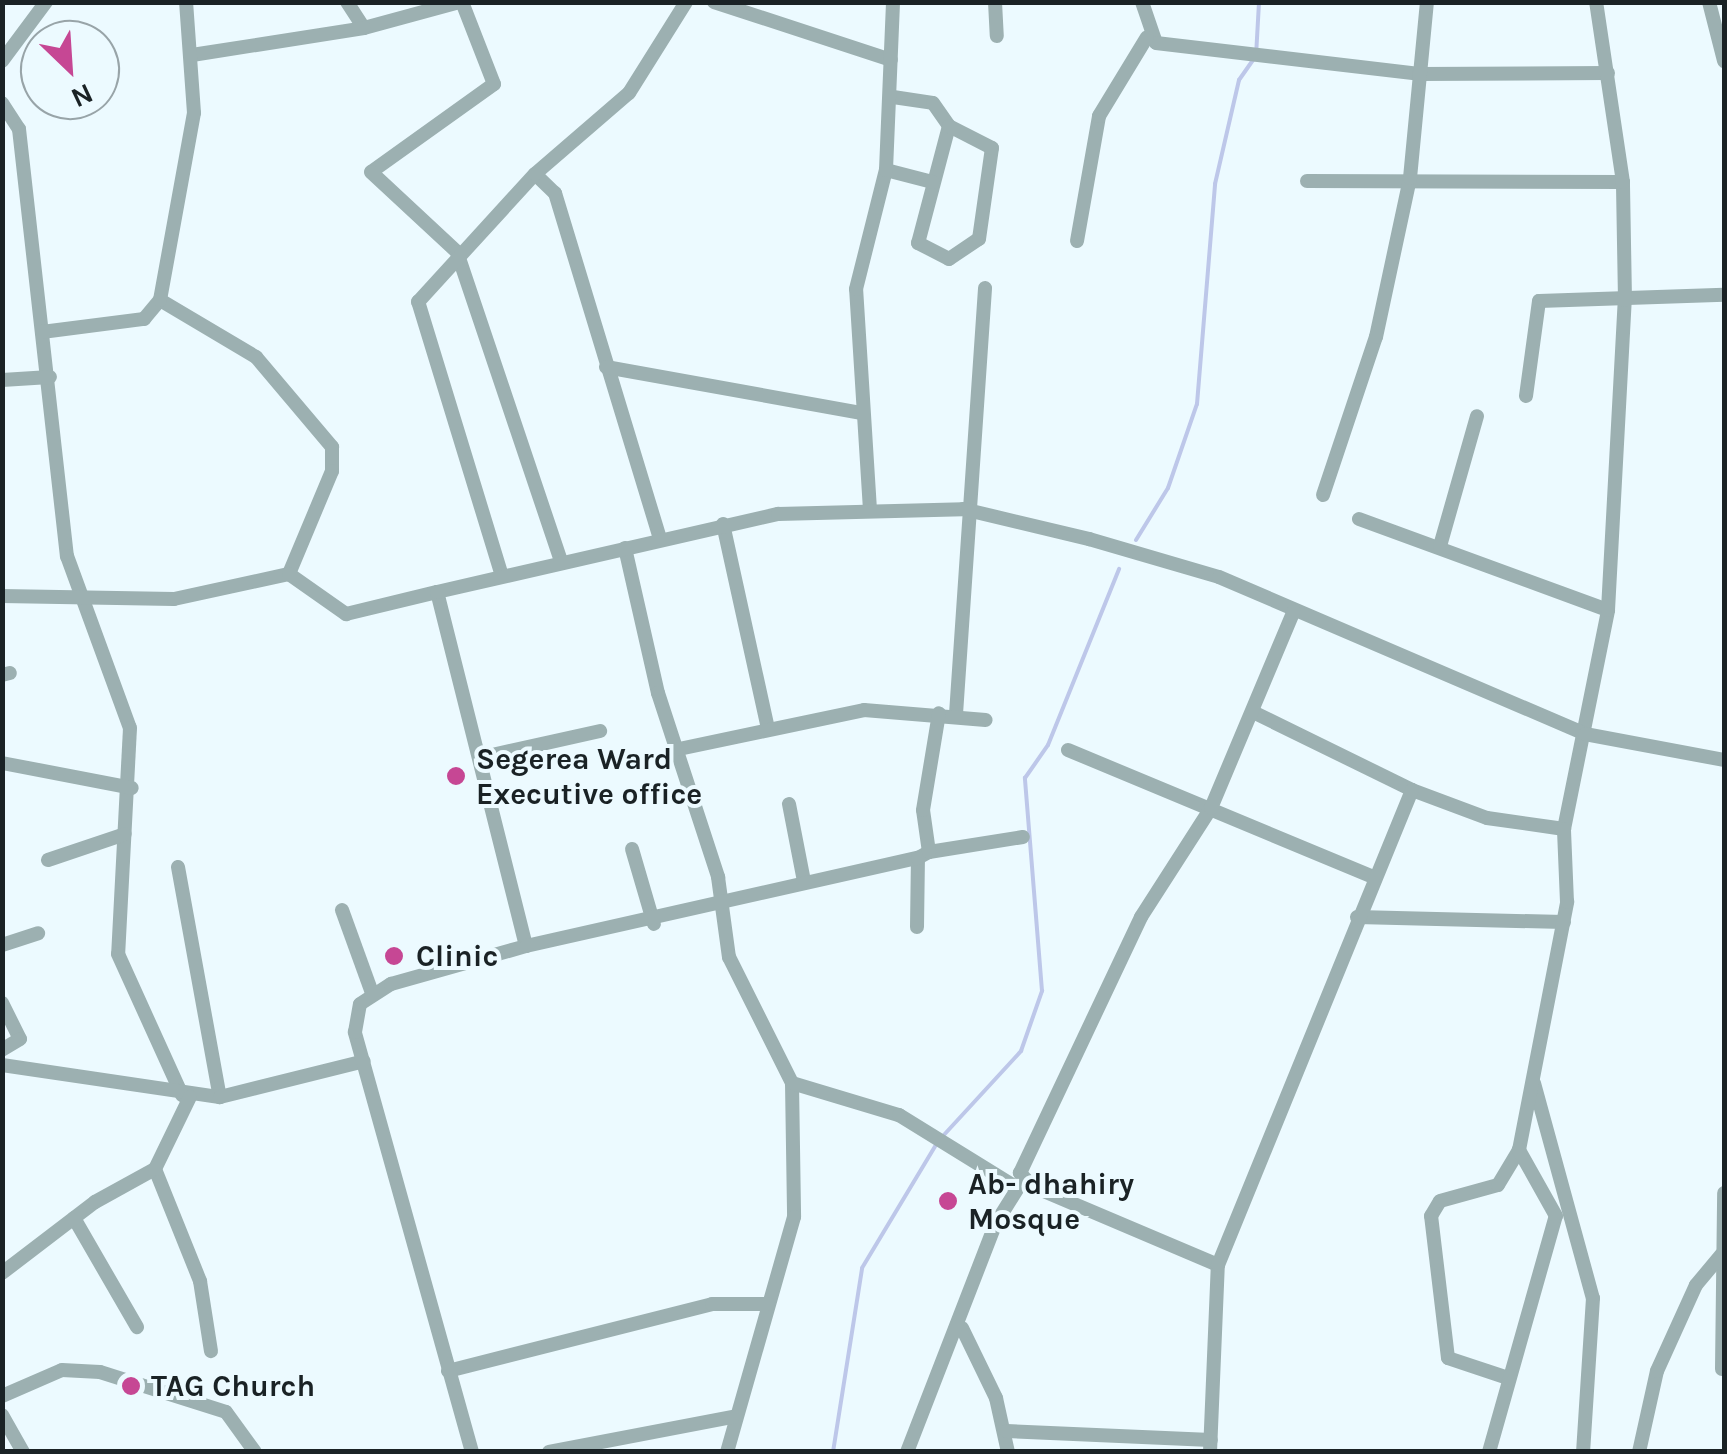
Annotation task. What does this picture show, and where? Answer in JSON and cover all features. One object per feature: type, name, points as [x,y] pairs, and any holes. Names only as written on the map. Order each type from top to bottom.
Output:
[{"type":"street","points":[[2,61],[46,2]]},
{"type":"street","points":[[42,332],[144,319],[160,300],[192,129],[192,55],[186,2]]},
{"type":"street","points":[[346,2],[364,28]]},
{"type":"street","points":[[192,55],[364,28],[461,2],[494,84],[371,172],[457,252],[561,561]]},
{"type":"street","points":[[502,576],[418,302],[457,252],[535,174],[630,93],[686,2]]},
{"type":"street","points":[[714,2],[891,60]]},
{"type":"street","points":[[870,510],[856,289],[886,170],[894,96],[894,2]]},
{"type":"street","points":[[995,2],[997,36]]},
{"type":"street","points":[[1078,241],[1099,116],[1147,37],[1142,2]]},
{"type":"street","points":[[1322,495],[1376,337],[1410,178],[1427,2]]},
{"type":"street","points":[[1508,1378],[1448,1358],[1430,1216],[1440,1201],[1498,1185],[1518,1150],[1564,922],[1564,829],[1608,610],[1625,300],[1623,182],[1596,2]]},
{"type":"street","points":[[1709,2],[1724,61]]},
{"type":"street","points":[[1147,37],[1419,74],[1608,73]]},
{"type":"street","points":[[894,96],[934,103],[949,126],[992,148],[979,240],[964,256],[949,259],[918,243],[949,126]]},
{"type":"street","points":[[2,102],[18,129],[22,208],[50,377],[61,526],[78,600],[130,728],[132,788],[125,834],[122,968],[186,1096],[155,1169],[74,1218],[2,1273]]},
{"type":"street","points":[[886,170],[932,182]]},
{"type":"street","points":[[535,174],[556,193],[660,539]]},
{"type":"street","points":[[1307,180],[1623,182]]},
{"type":"street","points":[[2,209],[22,208]]},
{"type":"street","points":[[956,714],[969,568],[963,509],[984,288]]},
{"type":"street","points":[[1526,396],[1539,300],[1724,295]]},
{"type":"street","points":[[160,300],[256,356],[332,447],[332,470],[289,574]]},
{"type":"street","points":[[606,368],[862,413]]},
{"type":"street","points":[[2,380],[50,377]]},
{"type":"street","points":[[1440,546],[1477,416]]},
{"type":"street","points":[[2,596],[174,599],[289,574],[346,614],[723,524],[870,510],[963,509],[1177,563],[1584,734],[1724,760]]},
{"type":"street","points":[[1359,518],[1608,610]]},
{"type":"street","points":[[723,524],[766,724]]},
{"type":"street","points":[[625,548],[723,906],[728,957],[792,1083],[794,1216],[727,1452]]},
{"type":"street","points":[[437,592],[484,757],[526,946]]},
{"type":"street","points":[[907,1452],[962,1328],[981,1260],[1020,1184],[1021,1166],[1142,918],[1211,808],[1255,713],[1294,611]]},
{"type":"street","points":[[679,749],[766,724],[864,710],[956,714],[986,720]]},
{"type":"street","points":[[1255,713],[1412,790],[1505,822],[1564,829]]},
{"type":"street","points":[[916,927],[924,855],[923,810],[939,714]]},
{"type":"street","points":[[484,757],[600,730]]},
{"type":"street","points":[[1068,750],[1374,877]]},
{"type":"street","points":[[2,763],[132,788]]},
{"type":"street","points":[[1007,1430],[1211,1446],[1218,1265],[1412,790]]},
{"type":"street","points":[[788,804],[804,881]]},
{"type":"street","points":[[48,860],[125,834]]},
{"type":"street","points":[[372,993],[526,946],[654,924],[804,881],[1023,837]]},
{"type":"street","points":[[632,848],[654,924]]},
{"type":"street","points":[[178,867],[220,1097]]},
{"type":"street","points":[[342,910],[372,993],[355,1032],[408,1196],[448,1371],[472,1452]]},
{"type":"street","points":[[1357,917],[1564,922]]},
{"type":"street","points":[[2,945],[38,933]]},
{"type":"street","points":[[2,1003],[20,1039],[2,1050]]},
{"type":"street","points":[[2,1065],[186,1096],[220,1097],[364,1061]]},
{"type":"street","points":[[1534,1082],[1593,1298],[1583,1452]]},
{"type":"street","points":[[792,1083],[899,1115],[1020,1184],[1218,1265]]},
{"type":"street","points":[[1489,1452],[1556,1216],[1518,1150]]},
{"type":"street","points":[[155,1169],[200,1282],[211,1352]]},
{"type":"street","points":[[1722,1369],[1724,1194]]},
{"type":"street","points":[[74,1218],[137,1328]]},
{"type":"street","points":[[1639,1452],[1658,1371],[1696,1285],[1722,1254]]},
{"type":"street","points":[[448,1371],[712,1304],[768,1304]]},
{"type":"street","points":[[962,1328],[1007,1430],[1008,1452]]},
{"type":"street","points":[[2,1396],[62,1370],[100,1372],[226,1412],[255,1452]]},
{"type":"street","points":[[2,1415],[23,1452]]},
{"type":"street","points":[[548,1452],[734,1417]]},
{"type":"waterway","points":[[1136,540],[1168,488],[1197,404],[1215,184],[1239,80],[1256,56],[1259,2]]},
{"type":"waterway","points":[[942,1137],[1021,1051],[1042,991],[1025,778],[1048,745],[1119,569]]},
{"type":"waterway","points":[[833,1452],[862,1268],[936,1145]]},
{"type":"place","name":"Segerea Ward Executive office","points":[[456,776]]},
{"type":"place","name":"Clinic","points":[[394,956]]},
{"type":"place","name":"Ab- dhahiry Mosque","points":[[948,1201]]},
{"type":"place","name":"TAG Church","points":[[131,1386]]}]
